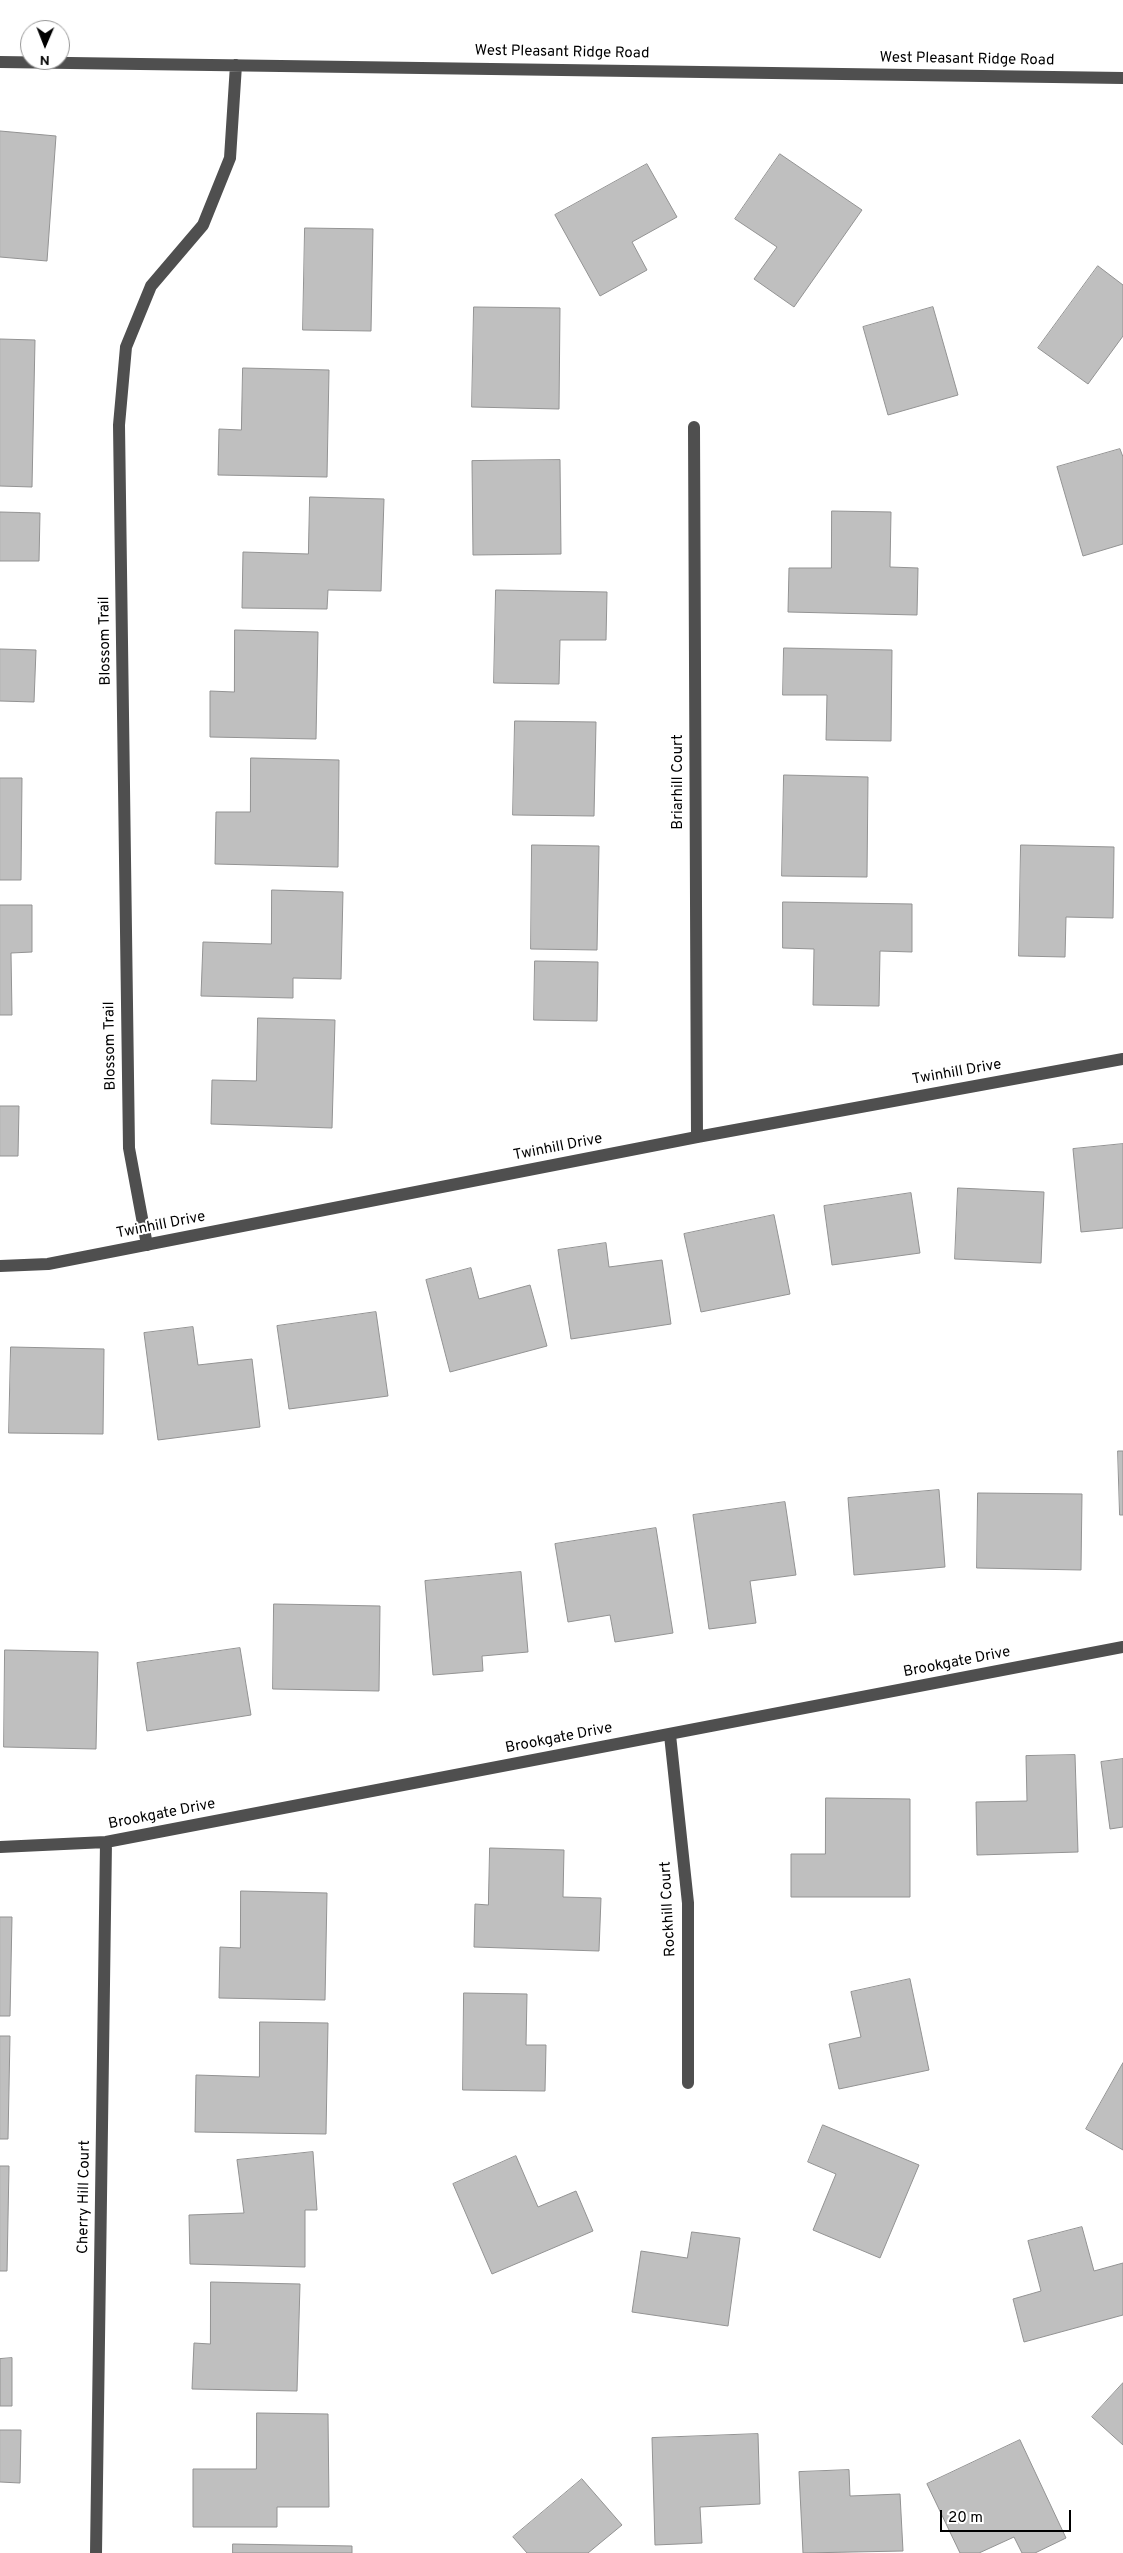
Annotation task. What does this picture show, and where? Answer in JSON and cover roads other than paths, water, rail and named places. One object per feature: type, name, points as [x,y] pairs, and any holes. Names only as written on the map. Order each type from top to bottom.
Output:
[{"type":"street","name":"West Pleasant Ridge Road","points":[[0,62],[1123,78]]},
{"type":"street","name":"Blossom Trail","points":[[147,1245],[129,1148],[119,425],[126,347],[151,286],[203,225],[230,158],[236,65]]},
{"type":"street","name":"Briarhill Court","points":[[694,427],[696,1137]]},
{"type":"street","name":"Twinhill Drive","points":[[0,1266],[48,1264],[696,1137],[1123,1059]]},
{"type":"street","name":"Brookgate Drive","points":[[0,1847],[106,1842],[1123,1647]]},
{"type":"street","name":"Rockhill Court","points":[[670,1735],[688,1903],[688,2083]]},
{"type":"street","name":"Cherry Hill Court","points":[[96,2553],[106,1842]]}]
